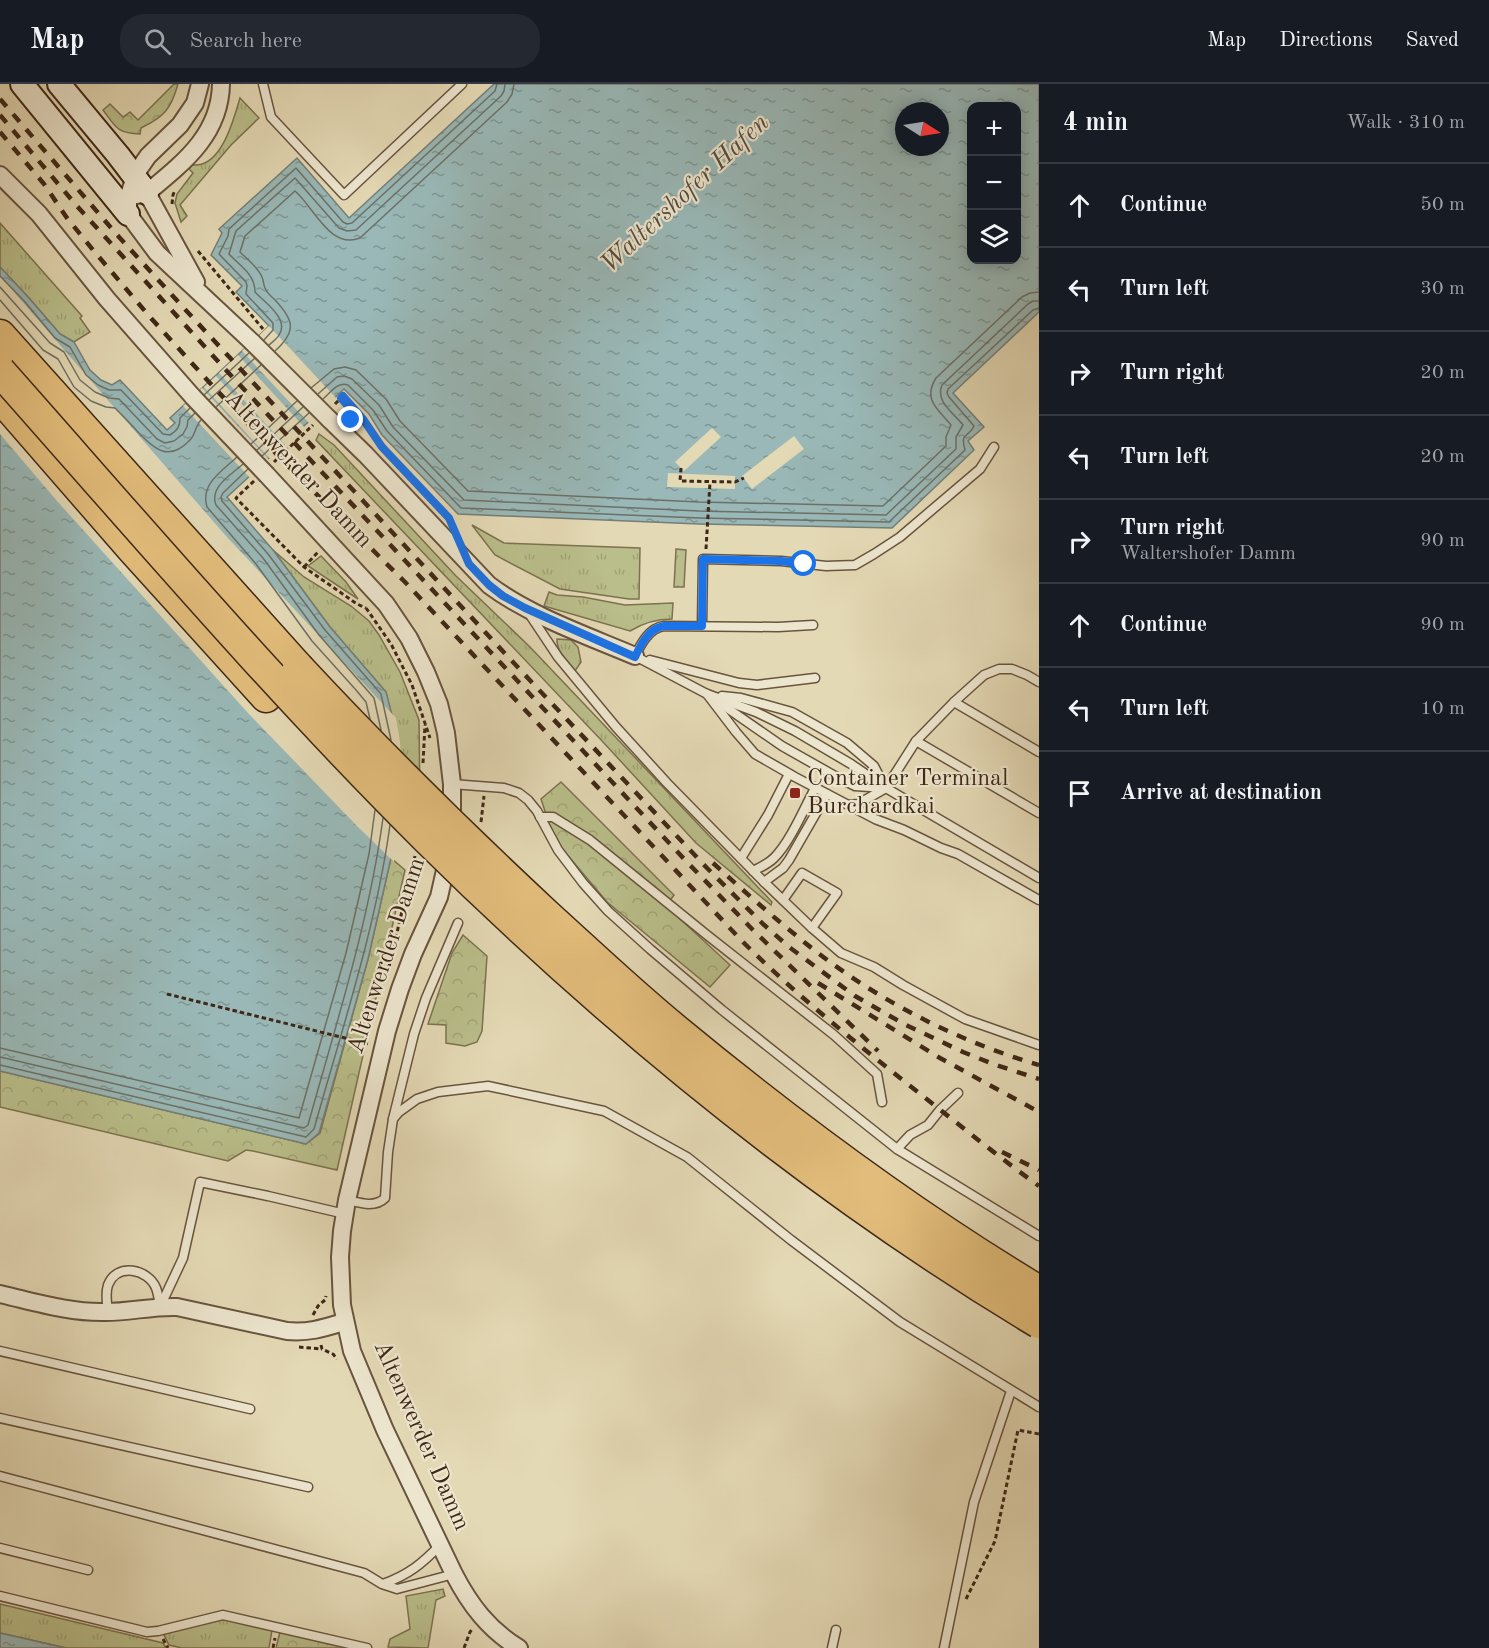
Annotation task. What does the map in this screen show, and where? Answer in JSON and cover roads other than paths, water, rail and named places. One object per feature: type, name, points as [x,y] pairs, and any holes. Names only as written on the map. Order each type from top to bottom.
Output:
[{"type":"highway","points":[[0,335],[343,716],[503,874],[673,1028],[794,1124],[874,1183],[1039,1291]]},
{"type":"highway","points":[[0,371],[279,685],[424,836],[553,958],[679,1068],[799,1162],[887,1226],[975,1285],[1039,1323]]},
{"type":"highway","points":[[0,397],[132,549],[275,705],[374,808],[571,997],[720,1123],[783,1171],[878,1240],[1039,1343]]},
{"type":"street","points":[[22,84],[91,171],[135,194],[202,294]]},
{"type":"street","points":[[59,84],[118,155],[157,253],[202,294],[258,337],[326,415],[489,585],[525,608],[635,657]]},
{"type":"street","points":[[135,194],[148,156],[171,135],[189,112],[200,84]]},
{"type":"street","points":[[135,194],[177,166],[197,146],[215,119],[221,84]]},
{"type":"street","points":[[118,155],[141,154],[159,145]]},
{"type":"street","name":"Altenwerder Damm","points":[[0,175],[39,214],[107,299],[193,397],[386,604],[409,638],[439,704],[446,733],[452,784],[453,812],[450,845],[440,897],[413,954],[387,1031],[346,1207],[340,1257],[340,1286],[344,1322],[363,1380],[454,1574],[465,1596],[493,1630],[519,1648]]},
{"type":"street","points":[[0,1293],[68,1310],[108,1312],[160,1307],[194,1310],[287,1331],[317,1330],[344,1322]]},
{"type":"lane","points":[[263,84],[271,117],[344,195],[462,84]]},
{"type":"lane","points":[[702,626],[703,559],[781,561],[826,566],[855,564],[900,537],[936,507],[980,469],[994,447]]},
{"type":"lane","points":[[525,608],[558,657],[616,727],[667,783],[764,882],[841,953],[874,967],[965,1019],[1039,1045]]},
{"type":"lane","points":[[635,657],[641,645],[658,627],[813,625]]},
{"type":"lane","points":[[635,657],[739,683],[768,684],[815,678]]},
{"type":"lane","points":[[635,657],[707,693],[756,712],[795,731],[886,788],[1039,878]]},
{"type":"lane","points":[[847,804],[858,804],[886,788],[916,741],[984,675],[999,669],[1012,669],[1039,682]]},
{"type":"lane","points":[[707,693],[736,732],[756,754],[875,819],[958,854],[1039,900]]},
{"type":"lane","points":[[707,693],[741,698],[792,712],[847,742],[874,766],[886,788]]},
{"type":"lane","points":[[707,693],[782,746],[835,776],[855,786],[886,788]]},
{"type":"lane","points":[[954,702],[1039,752]]},
{"type":"lane","points":[[916,741],[1039,813]]},
{"type":"lane","points":[[741,858],[768,815],[789,774]]},
{"type":"lane","points":[[452,784],[504,788],[519,793],[528,800],[558,850],[583,883],[650,949],[722,1010],[897,1149],[1039,1236]]},
{"type":"lane","points":[[753,871],[775,858],[815,788]]},
{"type":"lane","points":[[764,882],[783,868],[789,860],[827,794]]},
{"type":"lane","points":[[540,817],[554,817],[590,840],[834,1035],[877,1074],[882,1102]]},
{"type":"lane","points":[[783,900],[802,873],[837,893],[812,928]]},
{"type":"lane","points":[[160,1307],[183,1258],[200,1182],[268,1196],[346,1207],[380,1203],[385,1198],[393,1119],[414,1034],[426,998],[458,923]]},
{"type":"lane","points":[[393,1119],[417,1099],[438,1092],[488,1086],[604,1111],[687,1157],[900,1323],[1039,1407]]},
{"type":"lane","points":[[897,1149],[910,1135],[928,1125],[958,1093]]},
{"type":"lane","points":[[108,1312],[106,1294],[109,1283],[114,1275],[125,1270],[143,1273],[153,1282],[157,1289],[160,1307]]},
{"type":"lane","points":[[0,1351],[250,1409]]},
{"type":"lane","points":[[944,1648],[975,1502],[1011,1391]]},
{"type":"lane","points":[[0,1418],[308,1487]]},
{"type":"lane","points":[[0,1476],[364,1573],[382,1584],[397,1589],[454,1574]]},
{"type":"lane","points":[[382,1584],[416,1568],[440,1545]]},
{"type":"lane","points":[[0,1548],[88,1570]]},
{"type":"lane","points":[[0,1596],[147,1632],[223,1616],[367,1648]]},
{"type":"lane","points":[[832,1648],[836,1630]]},
{"type":"water","name":"Waltershofer Hafen","points":[[494,84],[1039,84],[1039,312],[953,393],[984,427],[968,441],[974,450],[892,528],[699,524],[458,514],[382,435],[369,414],[344,389],[227,497],[273,550],[330,627],[386,692],[392,715],[391,858],[368,959],[319,1133],[306,1144],[0,1071],[0,267],[60,334],[74,342],[90,370],[101,380],[112,385],[120,380],[167,430],[175,423],[170,418],[269,326],[236,292],[242,286],[211,255],[222,233],[219,229],[297,158],[349,218]]},
{"type":"water","points":[[0,1633],[66,1648],[0,1648]]},
{"type":"railway","points":[[0,99],[119,237],[193,318],[525,675],[706,867],[763,924],[789,947],[855,996],[904,1024],[963,1052],[1039,1079]]},
{"type":"railway","points":[[0,115],[76,205],[224,368],[686,861],[753,930],[878,1051]]},
{"type":"railway","points":[[0,132],[44,184],[67,218],[93,250],[209,382],[283,461],[405,582],[742,941],[842,1031],[1039,1186]]},
{"type":"railway","points":[[713,863],[805,942],[869,988],[951,1033],[1039,1065]]},
{"type":"railway","points":[[818,983],[940,1058],[1039,1112]]},
{"type":"railway","points":[[1002,1152],[1039,1170]]},
{"type":"place","name":"Container Terminal Burchardkai","points":[[795,793]]}]
